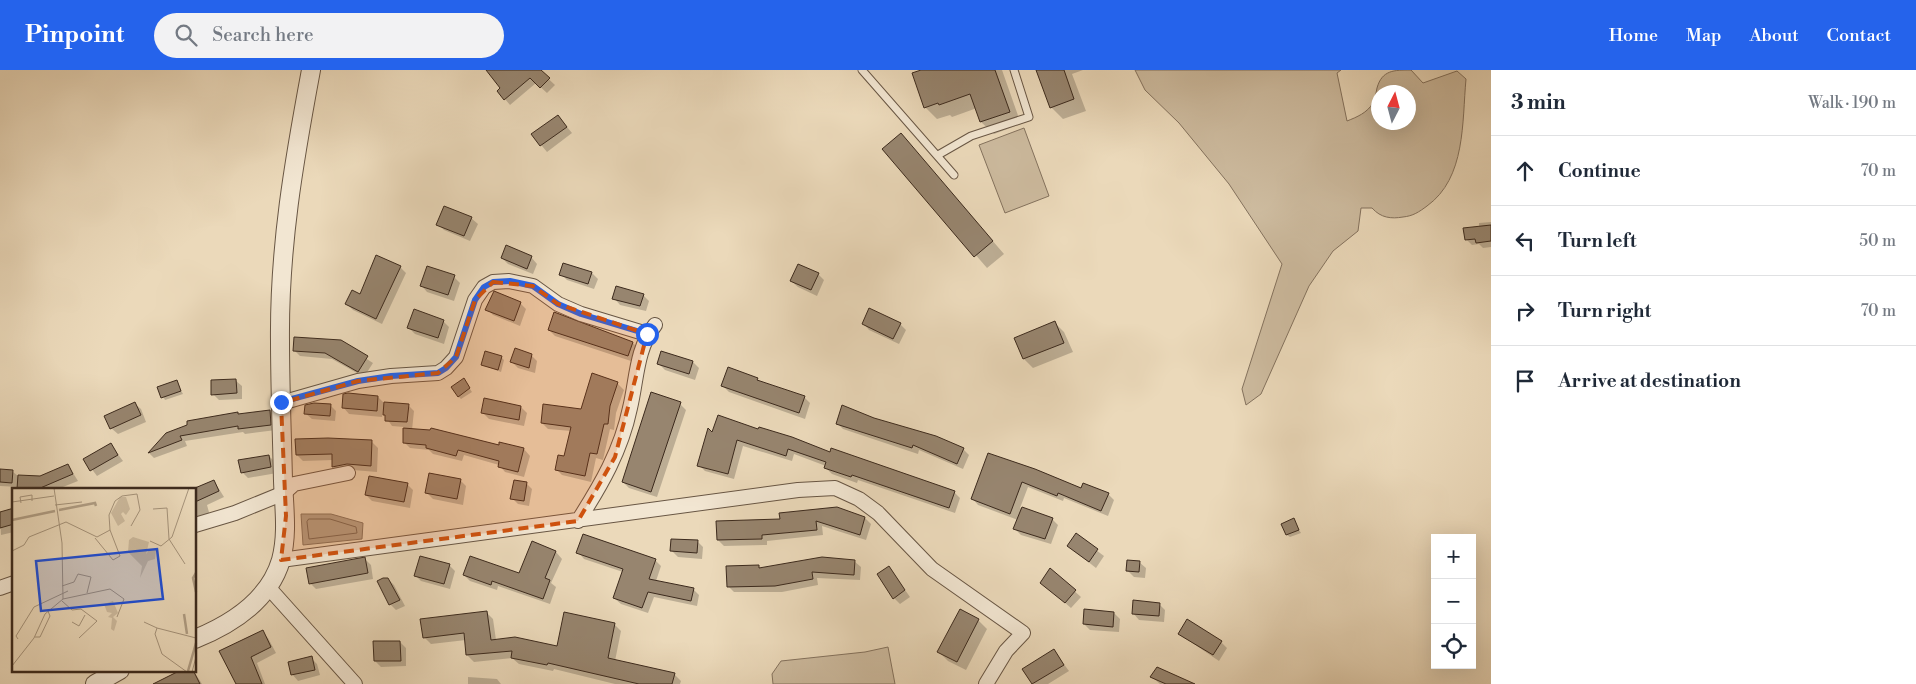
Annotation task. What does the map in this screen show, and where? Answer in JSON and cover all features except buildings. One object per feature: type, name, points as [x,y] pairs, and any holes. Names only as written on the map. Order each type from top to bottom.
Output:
[{"type":"street","points":[[196,638],[235,619],[269,588],[281,560],[286,516],[281,402],[281,264],[286,209],[311,70]]},
{"type":"street","points":[[281,402],[358,381],[391,376],[438,373],[446,368],[456,357],[475,300],[484,287],[493,282],[510,281],[533,286],[558,304],[573,310],[651,330],[638,362],[630,408],[615,457],[604,481],[578,521]]},
{"type":"street","points":[[196,525],[234,513],[284,493],[294,484],[348,473]]},
{"type":"street","points":[[281,560],[798,490],[835,488],[866,504],[932,569],[1024,633],[1006,652],[986,684]]},
{"type":"street","points":[[0,588],[12,584]]},
{"type":"street","points":[[269,588],[355,684]]},
{"type":"street","points":[[95,684],[116,672]]},
{"type":"lane","points":[[862,70],[954,175]]},
{"type":"lane","points":[[938,155],[970,136],[1029,117],[1014,70]]},
{"type":"highlighted area","points":[[493,282],[533,286],[558,304],[647,334],[615,457],[578,521],[281,560],[286,516],[281,403],[358,381],[438,373],[456,357],[475,300]]},
{"type":"shaded area","points":[[1135,70],[1341,70],[1337,73],[1347,121],[1371,106],[1371,130],[1416,130],[1416,85],[1378,85],[1385,74],[1399,70],[1411,70],[1423,83],[1457,71],[1466,79],[1460,148],[1449,180],[1440,194],[1413,215],[1394,218],[1386,217],[1372,208],[1361,208],[1358,231],[1333,251],[1309,286],[1261,394],[1246,405],[1242,389],[1282,264],[1229,184],[1179,123],[1145,90]]},
{"type":"shaded area","points":[[1024,128],[1049,196],[1005,213],[979,145]]},
{"type":"shaded area","points":[[888,647],[895,684],[773,684],[772,674],[781,661],[865,652]]},
{"type":"water","points":[[301,514],[331,514],[363,523],[362,539],[303,545]]},
{"type":"route","points":[[281,402],[358,381],[391,376],[419,376],[438,373],[446,368],[456,357],[475,300],[484,287],[493,282],[510,281],[533,286],[558,304],[581,314],[647,334]]}]
